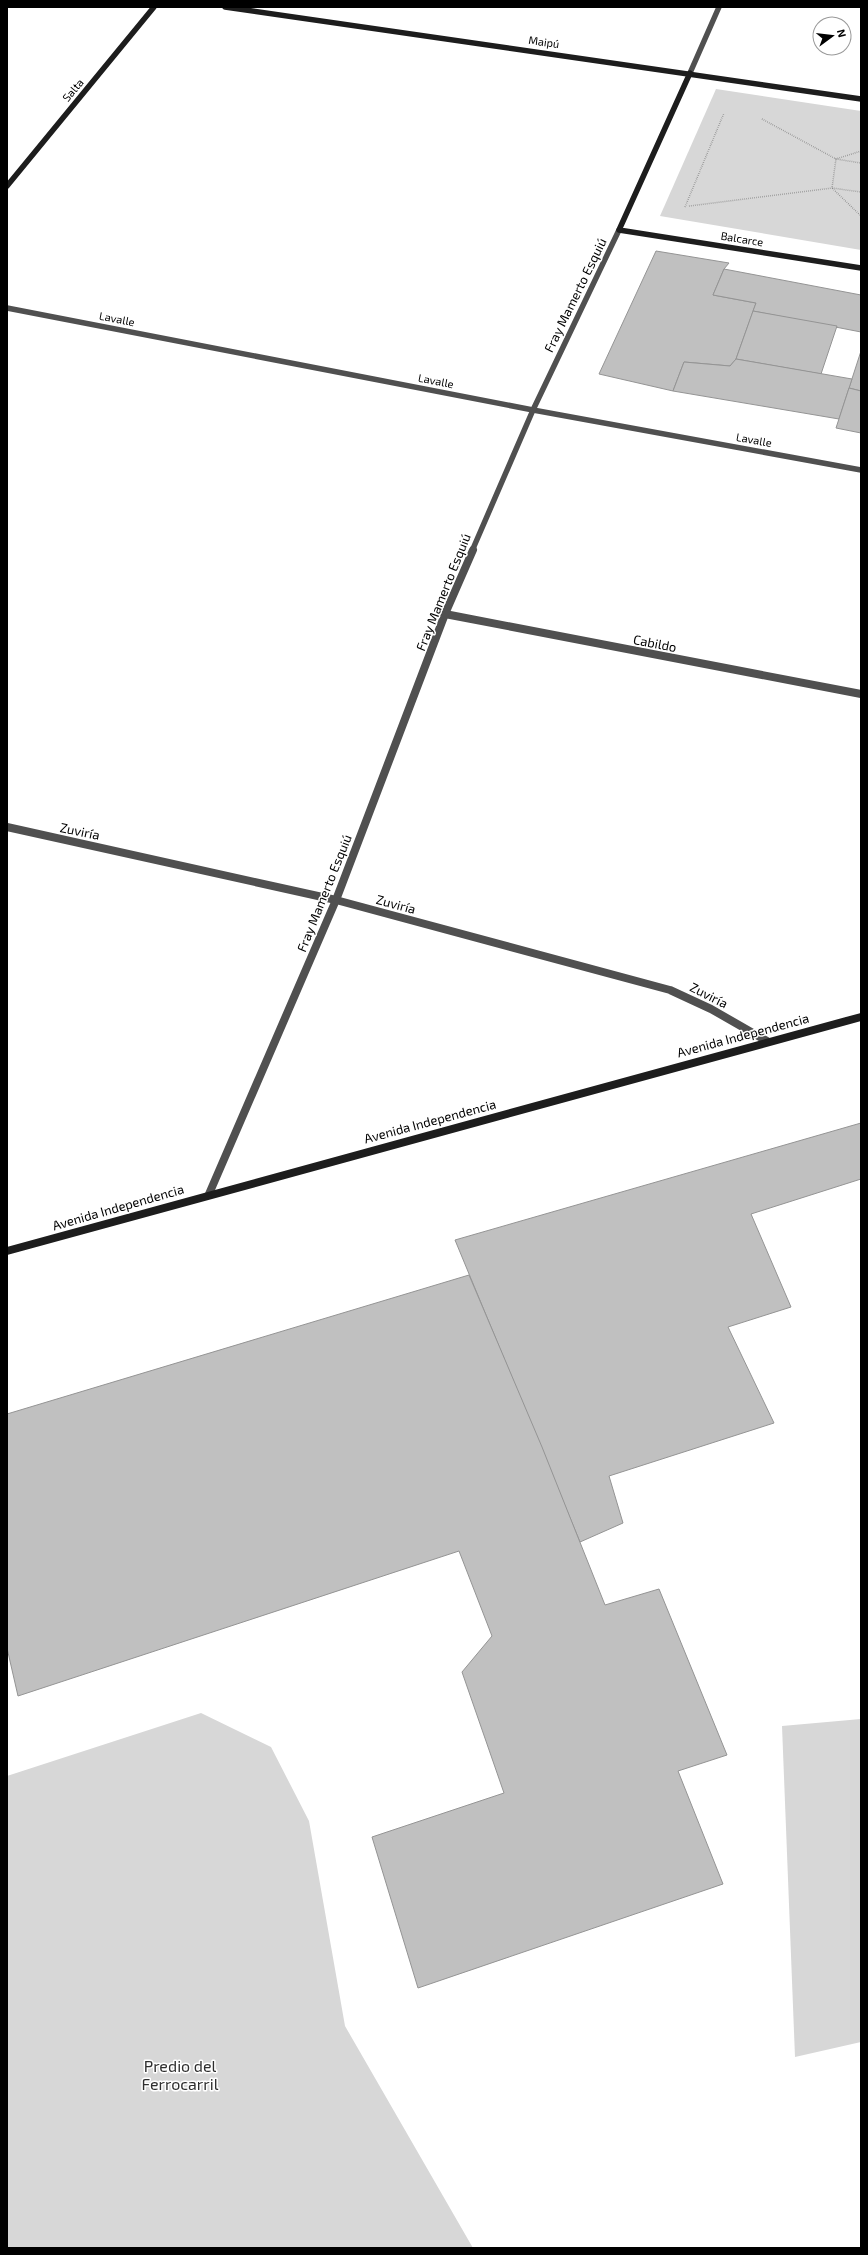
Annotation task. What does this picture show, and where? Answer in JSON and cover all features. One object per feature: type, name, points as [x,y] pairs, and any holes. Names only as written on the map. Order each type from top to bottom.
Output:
[{"type":"street","name":"Salta","points":[[7,186],[154,7]]},
{"type":"street","name":"Maipú","points":[[225,7],[690,73],[861,99]]},
{"type":"street","name":"Fray Mamerto Esquiú","points":[[209,1194],[336,900],[445,614],[533,410],[619,230],[719,7]]},
{"type":"street","name":"Balcarce","points":[[619,230],[861,268]]},
{"type":"street","name":"Lavalle","points":[[7,308],[533,410],[861,470]]},
{"type":"street","name":"Cabildo","points":[[445,614],[861,694]]},
{"type":"street","name":"Zuviría","points":[[7,827],[336,900],[670,990],[711,1009],[767,1041]]},
{"type":"street","name":"Avenida Independencia","points":[[7,1251],[209,1194],[861,1016]]},
{"type":"path","points":[[684,206],[726,108]]},
{"type":"path","points":[[756,116],[836,159],[861,163]]},
{"type":"path","points":[[836,159],[861,151]]},
{"type":"path","points":[[832,188],[836,159]]},
{"type":"path","points":[[684,206],[832,188],[861,192]]},
{"type":"path","points":[[832,188],[861,216]]},
{"type":"path","points":[[684,206],[699,209]]},
{"type":"green space","points":[[716,89],[861,111],[861,250],[660,216]]},
{"type":"green space","name":"Predio del Ferrocarril","points":[[201,1713],[271,1747],[309,1821],[345,2026],[473,2248],[7,2248],[7,1776]]},
{"type":"green space","points":[[861,1719],[861,2042],[795,2057],[782,1726]]},
{"type":"building","points":[[656,251],[729,263],[724,269],[713,295],[756,303],[736,359],[730,366],[684,362],[673,391],[599,374]]},
{"type":"building","points":[[724,269],[861,295],[861,332],[753,311],[756,303],[713,295]]},
{"type":"building","points":[[753,311],[837,326],[821,374],[736,359]]},
{"type":"building","points":[[861,351],[861,391],[849,388]]},
{"type":"building","points":[[736,359],[852,379],[839,419],[673,391],[684,362],[730,366]]},
{"type":"building","points":[[849,388],[861,391],[861,433],[836,428]]},
{"type":"building","points":[[861,1123],[861,1179],[751,1214],[791,1307],[728,1327],[774,1423],[609,1476],[623,1523],[580,1542],[455,1240]]},
{"type":"building","points":[[469,1275],[542,1447],[605,1605],[659,1589],[727,1755],[678,1771],[723,1884],[418,1988],[372,1837],[504,1793],[462,1672],[492,1636],[459,1551],[18,1696],[7,1648],[7,1414]]}]
